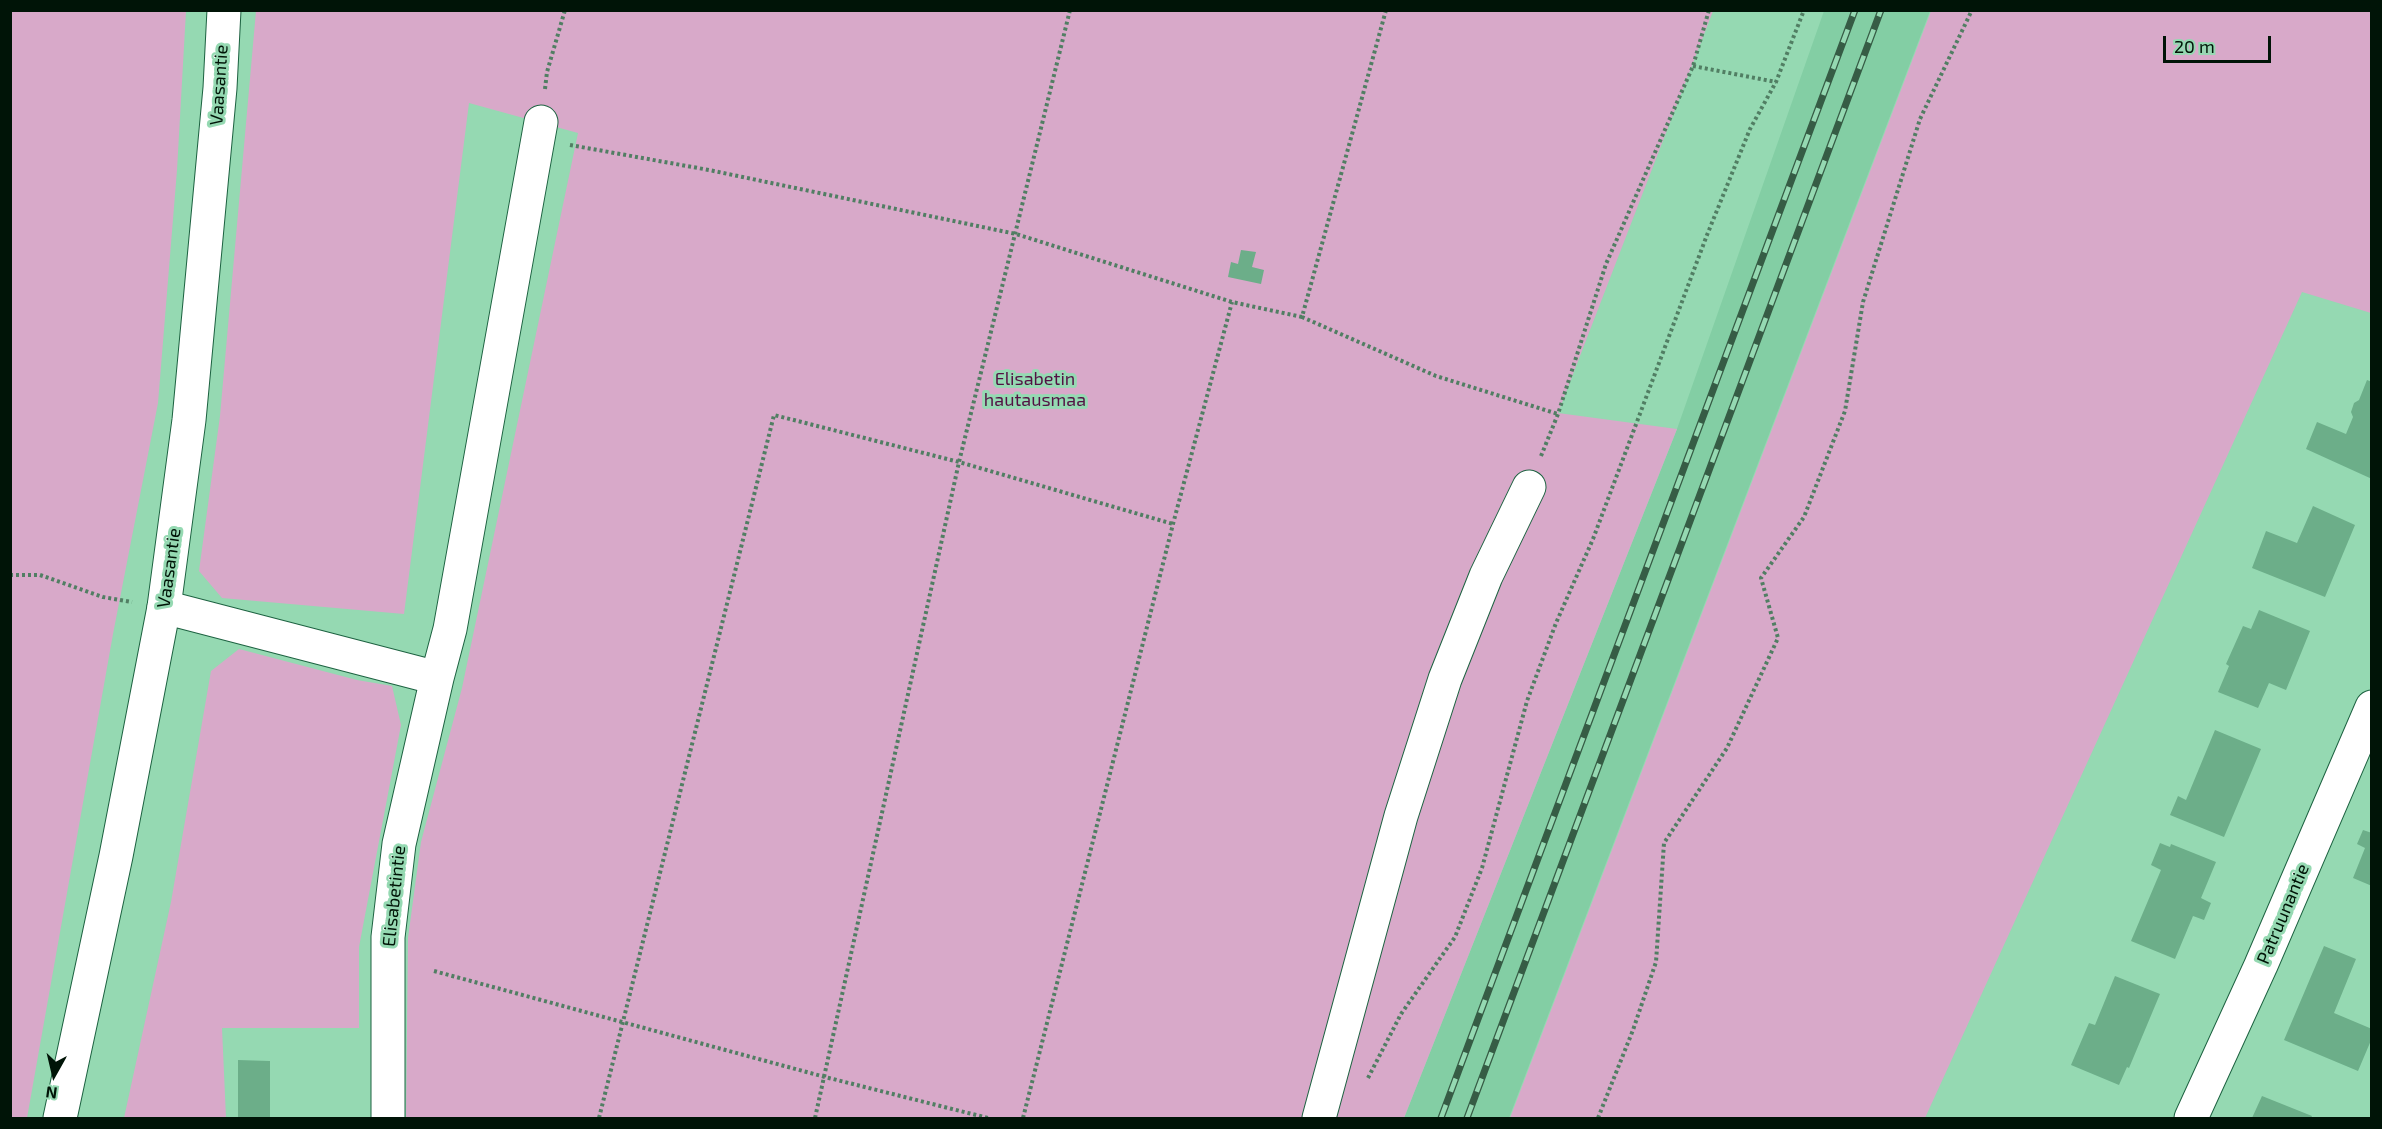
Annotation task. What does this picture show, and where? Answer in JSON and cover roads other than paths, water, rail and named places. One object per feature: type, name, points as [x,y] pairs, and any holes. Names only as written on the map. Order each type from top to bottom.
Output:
[{"type":"main road","name":"Vaasantie","points":[[60,1119],[116,856],[164,607],[189,420],[220,88],[224,10]]},
{"type":"main road","name":"Elisabetintie","points":[[388,1119],[388,937],[399,844],[450,629],[539,131]]},
{"type":"main road","points":[[1318,1119],[1401,816],[1445,679],[1486,576],[1529,486]]},
{"type":"main road","points":[[164,607],[437,678]]},
{"type":"main road","name":"Patruunantie","points":[[2191,1119],[2261,965],[2372,707]]},
{"type":"railway","points":[[1441,1118],[1855,10]]},
{"type":"railway","points":[[1467,1118],[1881,10]]},
{"type":"park label","name":"Elisabetin hautausmaa","points":[[1035,389]]}]
